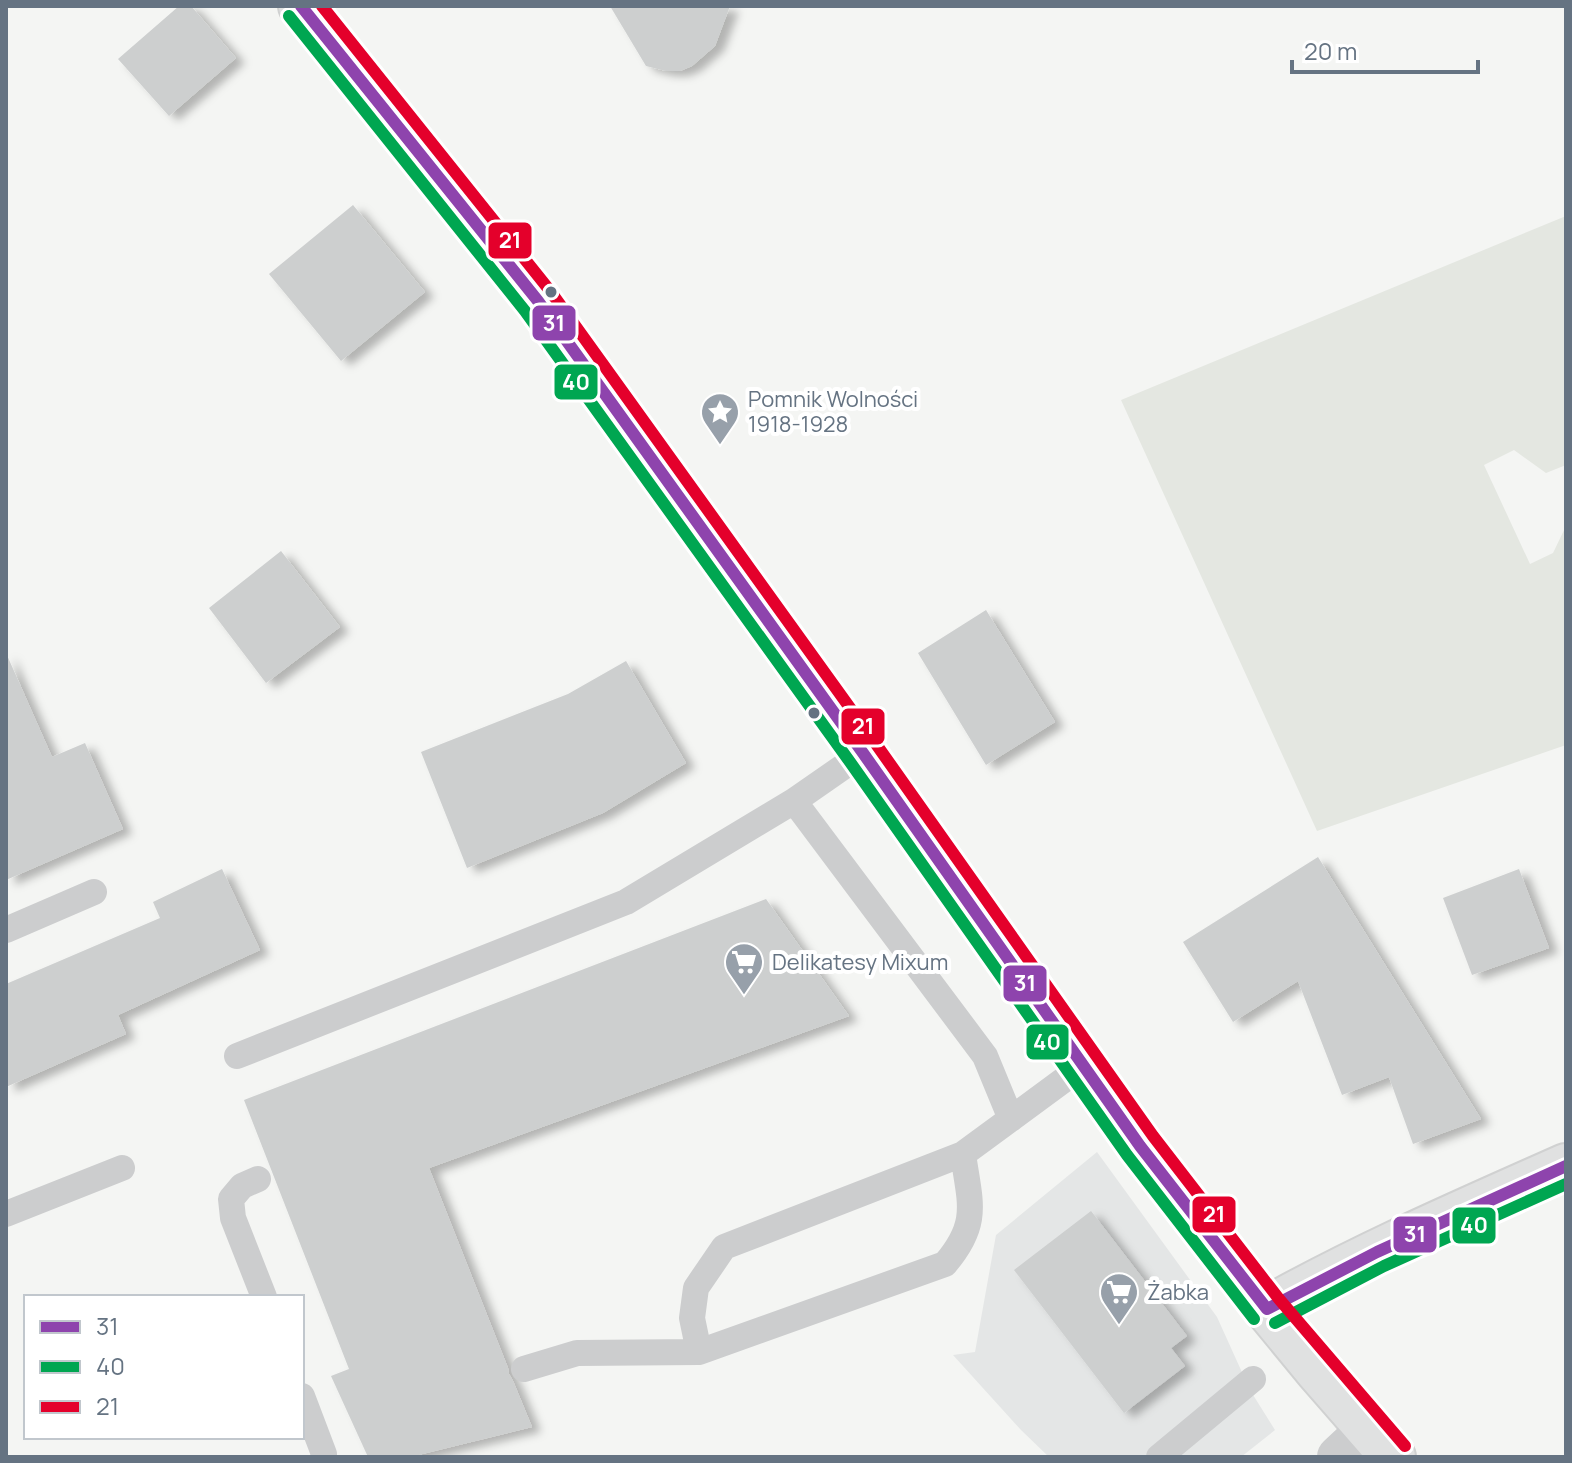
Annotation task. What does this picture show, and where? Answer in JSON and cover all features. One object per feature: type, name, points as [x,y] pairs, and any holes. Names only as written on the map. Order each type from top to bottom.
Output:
[{"type":"street","points":[[301,6],[538,301],[863,753],[1140,1146],[1267,1309],[1367,1448]]},
{"type":"street","points":[[1267,1309],[1407,1238],[1566,1166]]},
{"type":"lane","points":[[237,1056],[626,902],[794,801],[863,753]]},
{"type":"lane","points":[[794,801],[985,1056],[1011,1119]]},
{"type":"lane","points":[[6,930],[94,892]]},
{"type":"lane","points":[[699,1352],[692,1318],[696,1288],[724,1247],[963,1154],[1084,1065]]},
{"type":"lane","points":[[524,1369],[577,1353],[699,1352],[945,1264],[960,1246],[969,1225],[970,1206],[963,1154]]},
{"type":"lane","points":[[6,1214],[122,1168]]},
{"type":"lane","points":[[258,1179],[242,1186],[231,1199],[233,1218],[263,1295]]},
{"type":"lane","points":[[1159,1457],[1253,1379]]},
{"type":"lane","points":[[304,1401],[323,1457]]},
{"type":"shaded area","points":[[1566,216],[1566,465],[1546,473],[1514,450],[1484,465],[1530,564],[1553,553],[1566,526],[1566,745],[1317,831],[1121,400]]},
{"type":"shaded area","points":[[1097,1152],[1217,1317],[1250,1390],[1275,1430],[1241,1457],[1049,1457],[953,1355],[975,1352],[996,1235]]},
{"type":"building","points":[[179,6],[191,6],[236,58],[169,116],[118,59]]},
{"type":"building","points":[[610,6],[730,6],[715,46],[692,66],[680,71],[666,71],[646,66]]},
{"type":"building","points":[[353,205],[425,292],[341,361],[269,274]]},
{"type":"building","points":[[281,551],[340,627],[266,683],[209,608]]},
{"type":"building","points":[[986,610],[1055,722],[986,765],[918,653]]},
{"type":"building","points":[[6,653],[52,757],[85,743],[123,829],[6,880]]},
{"type":"building","points":[[626,661],[686,763],[603,813],[467,868],[421,752],[568,694]]},
{"type":"building","points":[[1318,857],[1481,1119],[1413,1144],[1389,1077],[1342,1095],[1298,981],[1233,1022],[1183,942]]},
{"type":"building","points":[[222,869],[260,950],[118,1015],[126,1034],[6,1087],[6,984],[160,918],[153,902]]},
{"type":"building","points":[[1519,869],[1549,948],[1472,975],[1443,898]]},
{"type":"building","points":[[766,899],[849,1016],[429,1168],[532,1427],[410,1457],[368,1457],[331,1376],[349,1369],[244,1100]]},
{"type":"building","points":[[1091,1211],[1187,1336],[1171,1348],[1185,1366],[1124,1413],[1014,1270]]},
{"type":"transit line","name":"31","points":[[301,6],[538,301],[863,753],[1140,1146],[1267,1309]]},
{"type":"transit line","name":"21","points":[[322,6],[551,292],[1153,1136],[1279,1299],[1405,1446]]},
{"type":"transit line","name":"40","points":[[289,16],[525,311],[850,762],[1127,1155],[1254,1319]]},
{"type":"transit line","name":"31","points":[[1267,1309],[1377,1252],[1566,1166]]},
{"type":"transit line","name":"40","points":[[1275,1323],[1384,1266],[1566,1184]]},
{"type":"place","name":"Pomnik Wolności 1918-1928","points":[[720,446]]},
{"type":"place","name":"Delikatesy Mixum","points":[[744,996]]},
{"type":"place","name":"Żabka","points":[[1119,1326]]}]
